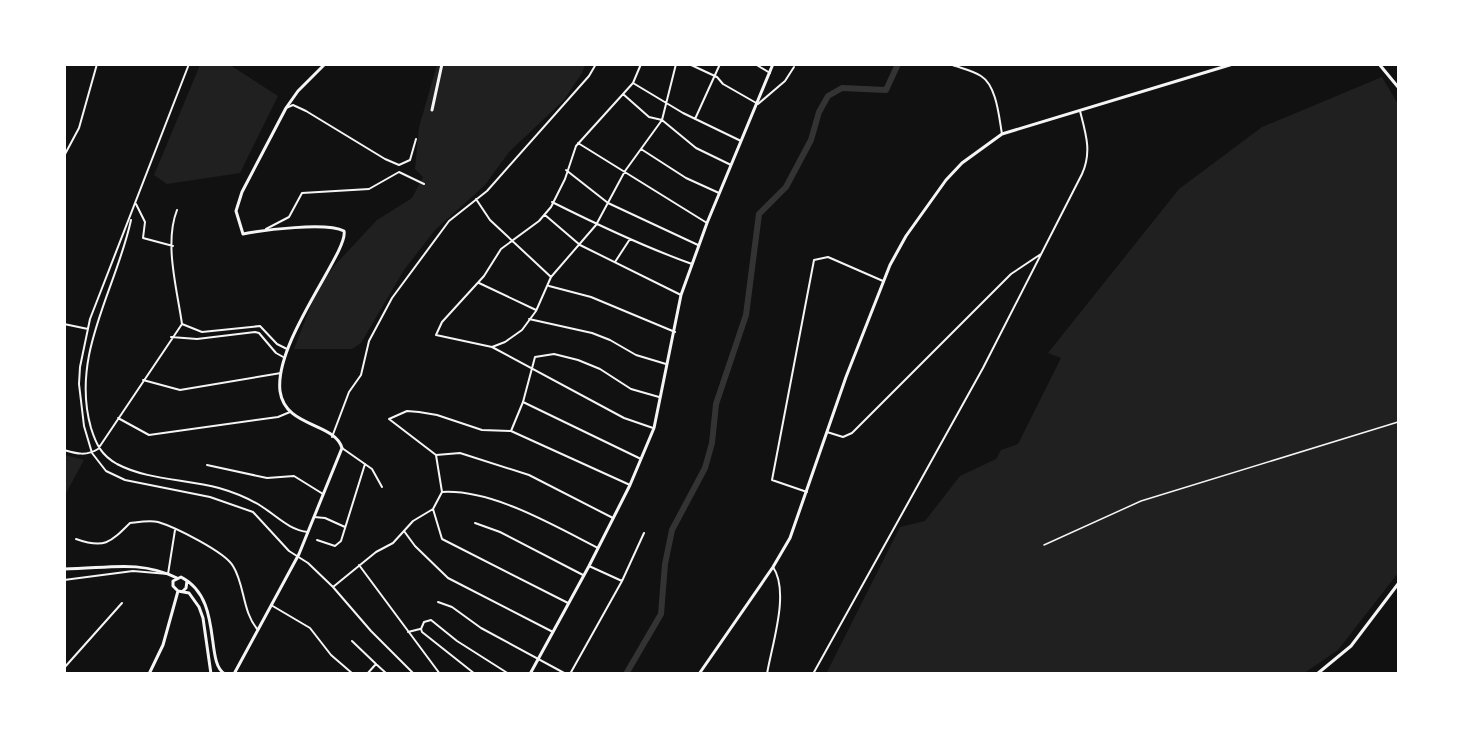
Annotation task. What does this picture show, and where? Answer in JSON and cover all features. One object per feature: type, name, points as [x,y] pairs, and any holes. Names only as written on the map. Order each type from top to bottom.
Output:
[{"type":"street","points":[[64,156],[79,128],[97,64]]},
{"type":"street","points":[[189,64],[95,304],[88,329],[79,384],[84,426],[92,453],[106,471],[125,480],[210,497],[253,512],[297,557],[308,563],[333,587],[371,631],[414,674]]},
{"type":"street","points":[[325,64],[286,108],[237,202],[236,211],[243,234],[335,226],[344,231],[345,236],[301,316],[287,349],[281,373],[280,394],[290,412],[340,442],[342,448],[375,474],[382,487]]},
{"type":"street","points":[[432,110],[442,64]]},
{"type":"street","points":[[332,437],[349,392],[361,375],[364,353],[379,319],[435,239],[459,212],[487,191],[589,76],[596,64]]},
{"type":"street","points":[[641,64],[633,83],[578,143],[566,170],[565,179],[544,215],[511,239],[495,255],[479,283],[442,322],[436,335],[492,347],[624,418],[654,428]]},
{"type":"street","points":[[492,347],[514,336],[529,319],[549,286],[551,277],[596,225],[625,171],[662,120],[676,64]]},
{"type":"street","points":[[689,64],[714,76],[723,84],[758,104]]},
{"type":"street","points":[[695,119],[720,64]]},
{"type":"street","points":[[755,64],[770,73]]},
{"type":"street","points":[[530,674],[584,576],[630,485],[654,428],[681,295],[698,245],[773,64]]},
{"type":"street","points":[[950,64],[981,76],[986,81],[996,103],[1002,134]]},
{"type":"street","points":[[699,674],[773,567],[790,538],[883,281],[906,236],[946,180],[962,163],[1002,134],[1233,64]]},
{"type":"street","points":[[1379,64],[1398,87]]},
{"type":"street","points":[[758,104],[785,81],[794,67]]},
{"type":"street","points":[[633,83],[695,119],[741,141]]},
{"type":"street","points":[[623,94],[649,117],[662,120],[696,148],[731,165]]},
{"type":"street","points":[[286,108],[293,105],[306,111],[385,159],[399,165],[410,160],[416,139]]},
{"type":"street","points":[[813,674],[983,368],[1088,160],[1086,134],[1080,110]]},
{"type":"street","points":[[578,143],[707,223]]},
{"type":"street","points":[[641,148],[686,177],[719,193]]},
{"type":"street","points":[[566,170],[608,203],[698,245]]},
{"type":"street","points":[[261,231],[278,225],[289,217],[302,193],[369,189],[399,172],[424,184]]},
{"type":"street","points":[[476,199],[490,220],[551,277]]},
{"type":"street","points":[[552,202],[596,225],[692,264]]},
{"type":"street","points":[[136,204],[146,222],[143,238],[173,246]]},
{"type":"street","points":[[64,450],[80,454],[92,453],[98,449],[182,324],[173,246],[173,222],[177,210]]},
{"type":"street","points":[[132,214],[127,235],[96,322],[88,360],[85,399],[98,449],[114,462],[133,470],[237,494],[259,504],[287,526],[308,532]]},
{"type":"street","points":[[544,215],[580,245],[681,295]]},
{"type":"street","points":[[615,262],[630,238]]},
{"type":"street","points":[[827,432],[843,437],[852,433],[1011,274],[1042,253]]},
{"type":"street","points":[[807,492],[772,480],[814,260],[828,257],[883,281]]},
{"type":"street","points":[[479,283],[536,310]]},
{"type":"street","points":[[549,286],[591,297],[675,332]]},
{"type":"street","points":[[529,319],[592,333],[636,355],[666,364]]},
{"type":"street","points":[[64,324],[88,329]]},
{"type":"street","points":[[182,324],[202,332],[260,326],[277,344],[287,349]]},
{"type":"street","points":[[171,338],[196,339],[255,332],[259,333],[276,353],[285,358]]},
{"type":"street","points":[[511,430],[523,402],[535,357],[554,354],[578,360],[631,389],[660,397]]},
{"type":"street","points":[[143,380],[180,390],[281,373]]},
{"type":"street","points":[[523,402],[641,459]]},
{"type":"street","points":[[613,518],[566,497],[557,489],[529,475],[460,453],[436,455],[389,419],[407,411],[437,415],[482,430],[511,430],[630,485]]},
{"type":"street","points":[[118,418],[149,435],[278,417],[290,412]]},
{"type":"street","points":[[234,673],[297,557],[342,448]]},
{"type":"street","points":[[333,587],[359,565],[393,543],[404,531],[433,509],[442,492],[436,455]]},
{"type":"street","points":[[317,540],[337,545],[346,534],[365,464]]},
{"type":"street","points":[[207,465],[267,478],[294,476],[324,494]]},
{"type":"street","points":[[442,492],[465,492],[484,496],[530,513],[598,548]]},
{"type":"street","points":[[433,509],[442,539],[569,604]]},
{"type":"street","points":[[314,517],[325,518],[346,528]]},
{"type":"street","points":[[76,539],[94,545],[103,544],[114,540],[130,523],[156,521],[175,530],[227,557],[234,567],[251,622],[258,630]]},
{"type":"street","points":[[475,523],[500,532],[584,576]]},
{"type":"street","points":[[168,574],[175,530]]},
{"type":"street","points":[[404,531],[415,546],[448,578],[553,633]]},
{"type":"street","points":[[438,602],[452,607],[481,628],[568,674],[622,581],[644,533]]},
{"type":"street","points":[[64,569],[124,565],[162,569],[177,578],[181,577],[194,586],[205,602],[211,620],[217,665],[225,674]]},
{"type":"street","points":[[359,565],[440,674]]},
{"type":"street","points":[[589,566],[622,581]]},
{"type":"street","points":[[767,674],[781,594],[780,577],[773,567]]},
{"type":"street","points":[[64,580],[133,571],[168,574]]},
{"type":"street","points":[[177,578],[173,586],[194,597],[199,607],[211,674]]},
{"type":"street","points":[[148,674],[163,645],[180,591],[188,586],[187,581]]},
{"type":"street","points":[[1317,674],[1351,646],[1398,584]]},
{"type":"street","points":[[64,668],[122,603]]},
{"type":"street","points":[[271,605],[310,628],[331,655],[353,674]]},
{"type":"street","points":[[421,629],[424,622],[431,620],[457,641],[509,674]]},
{"type":"street","points":[[408,632],[421,629]]},
{"type":"street","points":[[421,629],[475,674]]},
{"type":"street","points":[[352,641],[387,674]]},
{"type":"street","points":[[367,674],[375,664]]},
{"type":"street","points":[[434,674],[437,670]]},
{"type":"lane","points":[[1044,545],[1141,501],[1398,422]]},
{"type":"shaded area","points":[[200,65],[230,65],[278,96],[240,173],[167,184],[154,175]]},
{"type":"shaded area","points":[[437,65],[585,65],[564,100],[509,152],[485,185],[435,230],[404,270],[361,343],[352,349],[294,349],[317,290],[334,266],[377,220],[412,198],[423,177],[415,169],[419,127]]},
{"type":"shaded area","points":[[1382,77],[1398,104],[1398,573],[1338,650],[1303,674],[826,674],[900,527],[925,521],[960,476],[996,459],[1001,450],[1018,444],[1061,358],[1048,353],[1179,189],[1262,127]]},
{"type":"shaded area","points":[[64,455],[84,460],[65,495]]},
{"type":"waterway","points":[[626,674],[661,614],[665,564],[672,530],[705,468],[712,443],[716,404],[746,315],[759,214],[786,187],[811,140],[819,112],[828,96],[842,88],[886,90],[898,64]]}]
